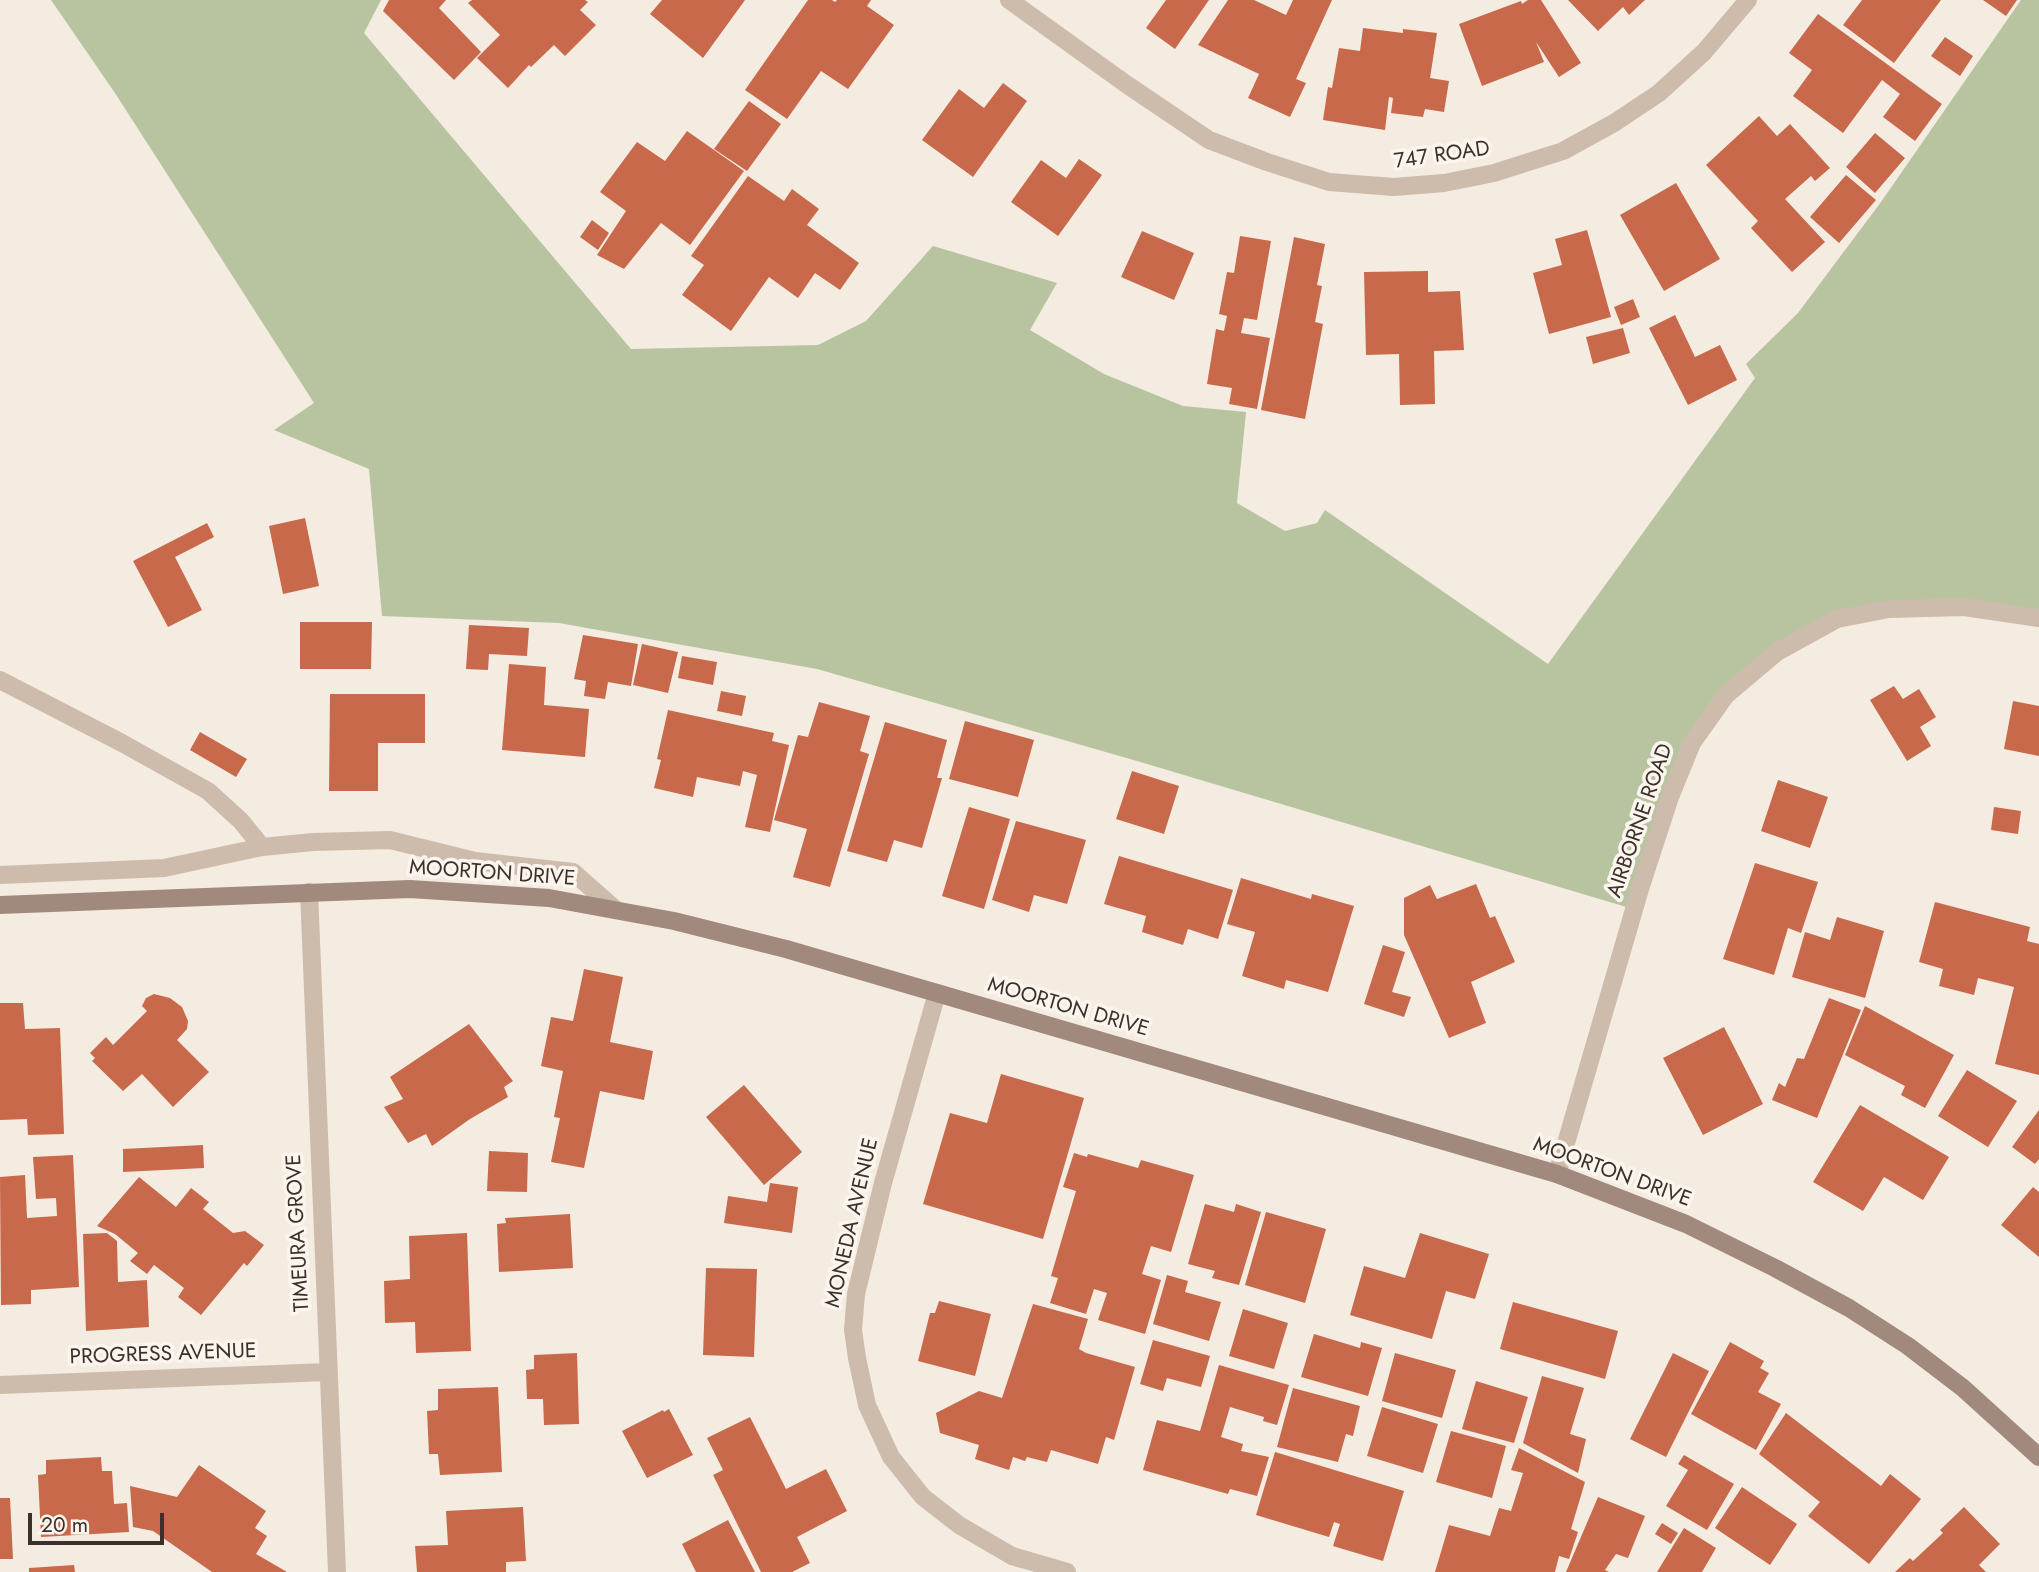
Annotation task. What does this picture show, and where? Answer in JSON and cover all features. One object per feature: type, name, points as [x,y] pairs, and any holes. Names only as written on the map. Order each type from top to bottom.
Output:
[{"type":"street","name":"747 ROAD","points":[[1009,0],[1209,140],[1329,182],[1394,187],[1444,183],[1494,173],[1563,151],[1614,123],[1659,93],[1704,52],[1748,0]]},
{"type":"street","name":"AIRBORNE ROAD","points":[[1557,1174],[1640,889],[1670,797],[1692,743],[1726,695],[1777,652],[1838,619],[1889,609],[1964,607],[2039,618]]},
{"type":"street","points":[[1,682],[122,743],[208,791],[241,821],[262,847]]},
{"type":"street","points":[[0,875],[164,868],[262,847],[313,842],[390,840],[475,861],[573,872],[616,910]]},
{"type":"street","name":"MOORTON DRIVE","points":[[0,905],[410,889],[549,898],[674,921],[786,949],[1557,1174],[1686,1224],[1849,1308],[1908,1346],[1963,1388],[2039,1457]]},
{"type":"street","name":"TIMEURA GROVE","points":[[309,892],[337,1572]]},
{"type":"street","name":"MONEDA AVENUE","points":[[937,993],[883,1183],[856,1294],[853,1330],[864,1393],[891,1457],[923,1497],[958,1525],[1012,1556],[1067,1572]]},
{"type":"street","name":"PROGRESS AVENUE","points":[[0,1385],[327,1371]]},
{"type":"green space","points":[[51,0],[381,0],[364,33],[631,349],[818,345],[866,321],[933,246],[1057,283],[1030,330],[1104,374],[1183,406],[1246,412],[1237,503],[1285,531],[1317,523],[1325,510],[1548,664],[1755,378],[1746,364],[1798,313],[1881,202],[2021,0],[2039,0],[2039,616],[1888,607],[1775,652],[1691,743],[1633,909],[817,669],[559,623],[382,616],[369,469],[274,430],[314,403],[115,93]]},
{"type":"building","points":[[389,0],[446,0],[439,8],[481,52],[454,80],[383,11]]},
{"type":"building","points":[[472,0],[585,0],[588,2],[580,10],[596,25],[565,56],[554,45],[531,67],[529,65],[508,88],[477,58],[500,35],[468,3]]},
{"type":"building","points":[[662,0],[745,0],[703,58],[650,14]]},
{"type":"building","points":[[808,0],[871,0],[867,6],[894,25],[848,89],[821,71],[787,119],[745,90]]},
{"type":"building","points":[[1166,0],[1209,0],[1175,49],[1146,28]]},
{"type":"building","points":[[1228,0],[1254,0],[1286,15],[1293,0],[1332,0],[1296,79],[1306,83],[1290,117],[1248,98],[1259,74],[1198,45]]},
{"type":"building","points":[[1528,0],[1541,0],[1581,63],[1559,77],[1536,42],[1544,62],[1482,86],[1459,24]]},
{"type":"building","points":[[1568,0],[1645,0],[1629,15],[1623,7],[1598,31]]},
{"type":"building","points":[[1862,0],[1941,0],[1894,63],[1843,25]]},
{"type":"building","points":[[1983,0],[2017,0],[2006,16]]},
{"type":"building","points":[[1818,14],[1942,104],[1915,141],[1883,117],[1900,94],[1882,80],[1843,133],[1793,96],[1812,70],[1789,53]]},
{"type":"building","points":[[1363,28],[1403,33],[1403,29],[1437,33],[1430,78],[1449,81],[1444,112],[1425,109],[1423,117],[1391,113],[1393,98],[1389,97],[1385,130],[1323,120],[1328,87],[1332,88],[1339,48],[1360,51]]},
{"type":"building","points":[[1945,37],[1973,56],[1960,76],[1931,56]]},
{"type":"building","points":[[1003,83],[1027,101],[973,177],[922,140],[959,89],[984,108]]},
{"type":"building","points":[[749,101],[781,124],[747,171],[714,149]]},
{"type":"building","points":[[1759,116],[1777,136],[1790,124],[1830,168],[1815,181],[1811,176],[1785,199],[1825,242],[1792,272],[1751,228],[1758,221],[1706,165]]},
{"type":"building","points":[[687,131],[744,171],[690,245],[661,223],[624,269],[597,255],[626,211],[600,192],[637,142],[665,161]]},
{"type":"building","points":[[1875,133],[1905,158],[1875,193],[1846,167]]},
{"type":"building","points":[[1079,159],[1102,175],[1058,236],[1011,202],[1041,160],[1066,178]]},
{"type":"building","points":[[1846,175],[1876,200],[1839,243],[1810,217]]},
{"type":"building","points":[[748,176],[784,201],[792,189],[819,209],[807,225],[859,263],[840,290],[815,273],[798,298],[769,277],[731,331],[682,295],[704,265],[691,256]]},
{"type":"building","points":[[1676,183],[1720,259],[1664,291],[1620,215]]},
{"type":"building","points":[[592,220],[609,233],[598,250],[580,237]]},
{"type":"building","points":[[1587,230],[1611,317],[1549,334],[1533,273],[1562,265],[1555,239]]},
{"type":"building","points":[[1142,231],[1194,253],[1174,300],[1121,277]]},
{"type":"building","points":[[1240,236],[1271,241],[1257,320],[1244,318],[1241,333],[1270,338],[1257,409],[1229,404],[1232,388],[1207,384],[1216,329],[1224,331],[1227,316],[1219,314],[1227,272],[1234,273]]},
{"type":"building","points":[[1294,237],[1325,244],[1317,285],[1322,286],[1315,322],[1323,324],[1305,419],[1261,410]]},
{"type":"building","points":[[1428,271],[1428,292],[1460,291],[1464,350],[1434,351],[1435,404],[1400,405],[1399,354],[1366,355],[1364,272]]},
{"type":"building","points":[[1633,299],[1640,317],[1621,325],[1614,307]]},
{"type":"building","points":[[1675,315],[1695,357],[1720,345],[1737,380],[1688,405],[1649,328]]},
{"type":"building","points":[[1623,328],[1630,353],[1593,364],[1586,337]]},
{"type":"building","points":[[305,518],[319,586],[283,594],[269,526]]},
{"type":"building","points":[[207,523],[214,537],[175,557],[202,610],[168,627],[133,561]]},
{"type":"building","points":[[300,622],[372,622],[371,669],[300,669]]},
{"type":"building","points":[[469,625],[529,628],[527,656],[489,654],[488,670],[466,669]]},
{"type":"building","points":[[583,635],[638,644],[631,686],[608,682],[605,699],[584,696],[586,681],[574,679]]},
{"type":"building","points":[[642,644],[678,652],[668,693],[633,685]]},
{"type":"building","points":[[682,656],[717,662],[713,685],[678,678]]},
{"type":"building","points":[[509,664],[546,667],[544,705],[589,709],[585,757],[502,750]]},
{"type":"building","points":[[1894,686],[1903,699],[1919,689],[1936,717],[1920,727],[1931,746],[1907,761],[1870,700]]},
{"type":"building","points":[[721,691],[746,696],[742,716],[717,711]]},
{"type":"building","points":[[330,694],[425,694],[425,743],[378,743],[378,791],[329,791]]},
{"type":"building","points":[[2013,701],[2039,706],[2039,756],[2004,749]]},
{"type":"building","points":[[819,702],[870,716],[860,751],[869,754],[830,887],[793,877],[807,829],[774,820],[798,735],[808,737]]},
{"type":"building","points":[[668,710],[774,733],[772,741],[789,745],[770,832],[745,827],[757,775],[743,771],[740,786],[697,777],[693,797],[654,788],[661,760],[657,759]]},
{"type":"building","points":[[965,721],[1034,740],[1018,797],[949,779]]},
{"type":"building","points":[[885,722],[947,740],[937,778],[942,778],[922,848],[894,840],[887,862],[847,851]]},
{"type":"building","points":[[200,732],[247,759],[236,777],[190,750]]},
{"type":"building","points":[[1132,771],[1179,786],[1164,834],[1116,819]]},
{"type":"building","points":[[1778,780],[1828,797],[1810,848],[1761,831]]},
{"type":"building","points":[[969,807],[1010,819],[984,909],[942,896]]},
{"type":"building","points":[[1994,807],[2021,811],[2018,834],[1991,830]]},
{"type":"building","points":[[1016,821],[1086,840],[1067,904],[1034,895],[1029,912],[992,900]]},
{"type":"building","points":[[1119,856],[1233,890],[1218,939],[1188,929],[1183,945],[1142,932],[1146,916],[1104,904]]},
{"type":"building","points":[[1755,863],[1818,882],[1801,933],[1788,928],[1774,975],[1723,959]]},
{"type":"building","points":[[1241,878],[1311,899],[1312,894],[1354,906],[1328,992],[1286,980],[1284,989],[1242,976],[1255,932],[1227,924]]},
{"type":"building","points":[[1476,884],[1490,918],[1495,916],[1515,962],[1471,982],[1486,1023],[1449,1038],[1404,935],[1404,898],[1430,885],[1437,899]]},
{"type":"building","points":[[1935,902],[2030,927],[2027,941],[2039,944],[2039,1075],[1995,1064],[2014,987],[1978,978],[1974,995],[1939,986],[1943,969],[1919,962]]},
{"type":"building","points":[[1837,917],[1884,931],[1865,998],[1792,977],[1805,932],[1830,940]]},
{"type":"building","points":[[1383,945],[1405,952],[1392,992],[1411,997],[1404,1017],[1364,1004]]},
{"type":"building","points":[[584,969],[623,977],[610,1042],[653,1051],[644,1100],[600,1091],[584,1168],[551,1162],[560,1118],[554,1117],[563,1071],[541,1066],[551,1017],[573,1021]]},
{"type":"building","points":[[154,994],[170,998],[182,1007],[188,1021],[187,1029],[177,1040],[209,1072],[173,1107],[142,1074],[123,1091],[92,1061],[95,1058],[90,1053],[106,1037],[113,1045],[147,1011],[142,1006],[146,998]]},
{"type":"building","points":[[1829,998],[1861,1010],[1817,1118],[1772,1100],[1779,1083],[1785,1087],[1797,1058],[1804,1059]]},
{"type":"building","points":[[0,1003],[23,1003],[25,1029],[60,1028],[64,1134],[28,1135],[27,1119],[0,1120]]},
{"type":"building","points":[[1865,1006],[1954,1055],[1925,1108],[1901,1095],[1905,1086],[1845,1055]]},
{"type":"building","points":[[469,1024],[513,1081],[504,1087],[508,1097],[470,1119],[432,1146],[426,1134],[408,1143],[384,1107],[403,1099],[390,1077]]},
{"type":"building","points":[[1724,1027],[1763,1104],[1703,1135],[1663,1058]]},
{"type":"building","points":[[1967,1070],[2017,1101],[1988,1147],[1938,1116]]},
{"type":"building","points":[[1001,1074],[1084,1098],[1043,1239],[923,1204],[950,1113],[987,1123]]},
{"type":"building","points":[[744,1085],[802,1152],[764,1185],[706,1117]]},
{"type":"building","points":[[1860,1105],[1949,1157],[1923,1200],[1884,1177],[1863,1211],[1813,1182]]},
{"type":"building","points":[[2039,1110],[2039,1159],[2035,1164],[2012,1147]]},
{"type":"building","points":[[203,1145],[204,1168],[123,1172],[123,1149]]},
{"type":"building","points":[[489,1151],[528,1153],[527,1192],[487,1191]]},
{"type":"building","points":[[1074,1153],[1087,1157],[1088,1154],[1138,1168],[1141,1160],[1194,1175],[1171,1252],[1151,1246],[1142,1274],[1161,1280],[1145,1334],[1098,1320],[1107,1293],[1094,1289],[1086,1314],[1050,1303],[1058,1278],[1051,1276],[1076,1191],[1063,1187]]},
{"type":"building","points":[[73,1155],[79,1287],[31,1290],[31,1304],[1,1305],[0,1177],[25,1175],[27,1218],[57,1216],[56,1198],[36,1199],[33,1157]]},
{"type":"building","points":[[139,1177],[176,1207],[191,1188],[209,1202],[203,1209],[233,1233],[245,1231],[264,1245],[247,1266],[244,1263],[201,1315],[178,1297],[184,1288],[154,1265],[147,1274],[130,1261],[138,1253],[115,1234],[97,1226]]},
{"type":"building","points":[[770,1183],[798,1187],[792,1233],[724,1223],[728,1196],[767,1202]]},
{"type":"building","points":[[2033,1187],[2039,1192],[2039,1257],[2001,1225]]},
{"type":"building","points":[[1205,1204],[1234,1212],[1236,1204],[1261,1212],[1239,1285],[1212,1278],[1215,1271],[1188,1264]]},
{"type":"building","points":[[1266,1212],[1326,1229],[1305,1303],[1245,1285]]},
{"type":"building","points":[[570,1214],[573,1268],[499,1272],[497,1224],[506,1223],[505,1218]]},
{"type":"building","points":[[107,1233],[117,1241],[118,1282],[147,1280],[149,1327],[86,1331],[83,1234]]},
{"type":"building","points":[[467,1233],[471,1351],[416,1353],[415,1322],[385,1323],[384,1281],[410,1279],[409,1236]]},
{"type":"building","points":[[1420,1233],[1489,1254],[1475,1299],[1446,1291],[1432,1339],[1350,1315],[1364,1266],[1405,1278]]},
{"type":"building","points":[[706,1268],[757,1269],[754,1357],[703,1355]]},
{"type":"building","points":[[1167,1275],[1188,1281],[1185,1292],[1221,1302],[1209,1341],[1153,1324]]},
{"type":"building","points":[[939,1301],[991,1314],[975,1376],[918,1361],[930,1313],[935,1313]]},
{"type":"building","points":[[1513,1302],[1618,1331],[1605,1379],[1500,1349]]},
{"type":"building","points":[[1033,1304],[1088,1319],[1079,1349],[1135,1367],[1114,1440],[1106,1437],[1098,1464],[1051,1450],[1047,1462],[1027,1457],[1025,1461],[1013,1457],[1009,1470],[975,1459],[979,1445],[940,1433],[936,1413],[979,1391],[1002,1398]]},
{"type":"building","points":[[1243,1309],[1288,1323],[1274,1369],[1229,1356]]},
{"type":"building","points":[[1314,1334],[1360,1348],[1361,1342],[1382,1348],[1368,1396],[1301,1377]]},
{"type":"building","points":[[1153,1340],[1210,1356],[1201,1387],[1167,1378],[1163,1391],[1140,1384]]},
{"type":"building","points":[[1730,1342],[1764,1361],[1760,1368],[1769,1373],[1758,1392],[1781,1404],[1756,1450],[1691,1414]]},
{"type":"building","points":[[577,1353],[579,1424],[544,1425],[543,1399],[527,1399],[526,1370],[534,1369],[534,1355]]},
{"type":"building","points":[[1395,1353],[1456,1370],[1442,1418],[1382,1401]]},
{"type":"building","points":[[1673,1353],[1709,1371],[1666,1457],[1630,1439]]},
{"type":"building","points":[[1219,1365],[1289,1385],[1277,1425],[1263,1421],[1264,1417],[1230,1407],[1221,1437],[1243,1444],[1241,1451],[1269,1457],[1257,1496],[1230,1489],[1228,1494],[1143,1470],[1157,1420],[1200,1431]]},
{"type":"building","points":[[1542,1376],[1584,1388],[1570,1434],[1586,1439],[1578,1473],[1523,1443]]},
{"type":"building","points":[[1476,1381],[1528,1397],[1514,1443],[1462,1429]]},
{"type":"building","points":[[498,1387],[502,1472],[440,1475],[438,1454],[429,1454],[427,1411],[438,1410],[438,1389]]},
{"type":"building","points":[[1293,1388],[1360,1406],[1353,1436],[1346,1434],[1338,1462],[1277,1447]]},
{"type":"building","points":[[1382,1407],[1438,1424],[1423,1473],[1367,1456]]},
{"type":"building","points":[[669,1409],[693,1455],[647,1478],[622,1431]]},
{"type":"building","points":[[1786,1413],[1881,1486],[1890,1474],[1921,1499],[1869,1564],[1808,1516],[1820,1502],[1759,1454]]},
{"type":"building","points":[[750,1417],[786,1489],[826,1469],[847,1511],[797,1537],[810,1563],[792,1572],[761,1572],[713,1475],[723,1470],[707,1438]]},
{"type":"building","points":[[1451,1431],[1506,1446],[1492,1498],[1436,1482]]},
{"type":"building","points":[[1519,1448],[1585,1482],[1571,1529],[1578,1532],[1569,1559],[1559,1556],[1555,1572],[1435,1572],[1449,1525],[1490,1536],[1499,1508],[1511,1511],[1523,1473],[1511,1470]]},
{"type":"building","points":[[1275,1452],[1404,1491],[1383,1561],[1333,1546],[1340,1524],[1334,1522],[1329,1537],[1256,1515]]},
{"type":"building","points":[[1684,1455],[1734,1484],[1707,1530],[1666,1506],[1688,1470],[1678,1464]]},
{"type":"building","points":[[101,1457],[102,1471],[112,1471],[114,1504],[127,1503],[129,1532],[41,1537],[38,1475],[46,1474],[46,1460]]},
{"type":"building","points":[[199,1465],[266,1511],[255,1528],[267,1536],[256,1554],[287,1572],[212,1572],[153,1531],[133,1527],[130,1486],[177,1497]]},
{"type":"building","points":[[1742,1487],[1797,1524],[1770,1565],[1715,1528]]},
{"type":"building","points":[[1598,1497],[1645,1516],[1628,1558],[1616,1554],[1605,1570],[1609,1572],[1566,1572]]},
{"type":"building","points":[[0,1498],[10,1498],[13,1559],[0,1559]]},
{"type":"building","points":[[523,1507],[526,1561],[506,1562],[506,1572],[417,1572],[415,1546],[448,1545],[446,1511]]},
{"type":"building","points":[[1964,1507],[2000,1544],[1979,1565],[1986,1572],[1895,1572],[1910,1558],[1913,1561],[1943,1533],[1940,1530]]},
{"type":"building","points":[[728,1520],[755,1572],[696,1572],[682,1544]]},
{"type":"building","points":[[1662,1523],[1678,1533],[1671,1544],[1655,1534]]},
{"type":"building","points":[[1684,1528],[1716,1548],[1702,1572],[1657,1572]]},
{"type":"building","points":[[74,1565],[75,1572],[29,1572],[29,1568]]}]
